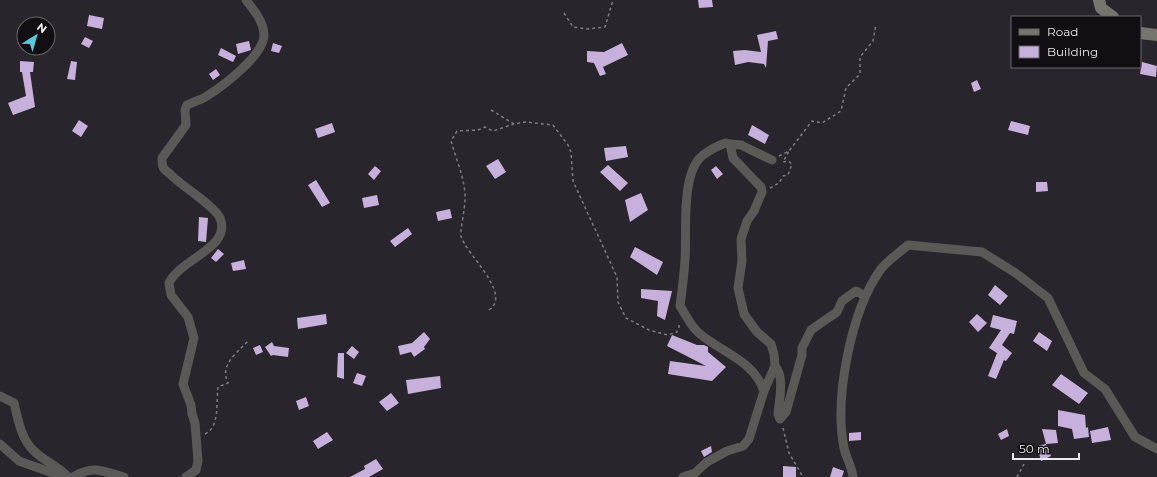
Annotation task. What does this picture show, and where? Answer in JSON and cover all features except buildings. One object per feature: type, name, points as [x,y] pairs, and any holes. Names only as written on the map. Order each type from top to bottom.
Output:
[{"type":"main road","points":[[1099,0],[1102,8],[1112,16]]},
{"type":"main road","points":[[1141,33],[1157,36]]},
{"type":"street","points":[[186,477],[196,470],[198,461],[195,423],[191,405],[183,384],[194,338],[188,317],[171,295],[169,283],[180,268],[214,245],[222,233],[221,220],[217,212],[180,184],[163,167],[162,158],[186,125],[185,110],[187,105],[206,97],[228,80],[259,51],[264,35],[261,22],[246,0]]},
{"type":"street","points":[[764,390],[761,380],[737,357],[730,355],[699,334],[680,306],[685,260],[685,215],[691,175],[699,159],[711,150],[725,143],[741,145],[772,160]]},
{"type":"street","points":[[683,477],[695,473],[707,462],[720,455],[743,446],[749,439],[764,390],[775,366],[771,344],[756,332],[744,314],[738,288],[742,261],[741,239],[744,228],[762,192],[761,187],[733,158],[730,144]]},
{"type":"street","points":[[853,477],[852,468],[844,449],[842,421],[842,380],[851,342],[865,296],[882,268],[908,245],[982,252],[1017,274],[1048,298],[1084,373],[1105,389],[1135,437],[1157,449]]},
{"type":"street","points":[[780,419],[786,412],[802,356],[802,348],[811,330],[837,312],[842,301],[856,291],[865,296]]},
{"type":"street","points":[[775,366],[779,371],[780,381],[778,414],[780,419]]},
{"type":"street","points":[[0,396],[14,403],[20,428],[33,450],[59,467],[68,477]]},
{"type":"street","points":[[0,444],[19,461],[64,477]]},
{"type":"street","points":[[73,477],[84,470],[102,470],[124,477]]},
{"type":"path","points":[[564,13],[573,27],[587,29],[605,27],[613,0]]},
{"type":"path","points":[[762,192],[779,183],[783,176],[788,175],[792,164],[788,161],[783,162],[789,151],[812,121],[822,123],[841,111],[846,88],[860,74],[860,57],[873,41],[876,24]]},
{"type":"path","points":[[491,110],[514,124]]},
{"type":"path","points":[[490,310],[493,308],[496,298],[493,288],[461,236],[464,213],[464,189],[451,140],[457,131],[478,130],[485,127],[492,131],[526,122],[552,125],[568,145],[572,158],[573,181],[617,277],[618,302],[626,318],[649,330],[668,335],[676,332],[679,327],[680,306]]},
{"type":"path","points":[[772,160],[789,151]]},
{"type":"path","points":[[202,435],[210,431],[216,419],[218,387],[228,383],[224,376],[228,361],[248,341]]},
{"type":"path","points":[[780,419],[789,453],[803,477]]},
{"type":"path","points":[[1017,477],[1024,464]]}]
